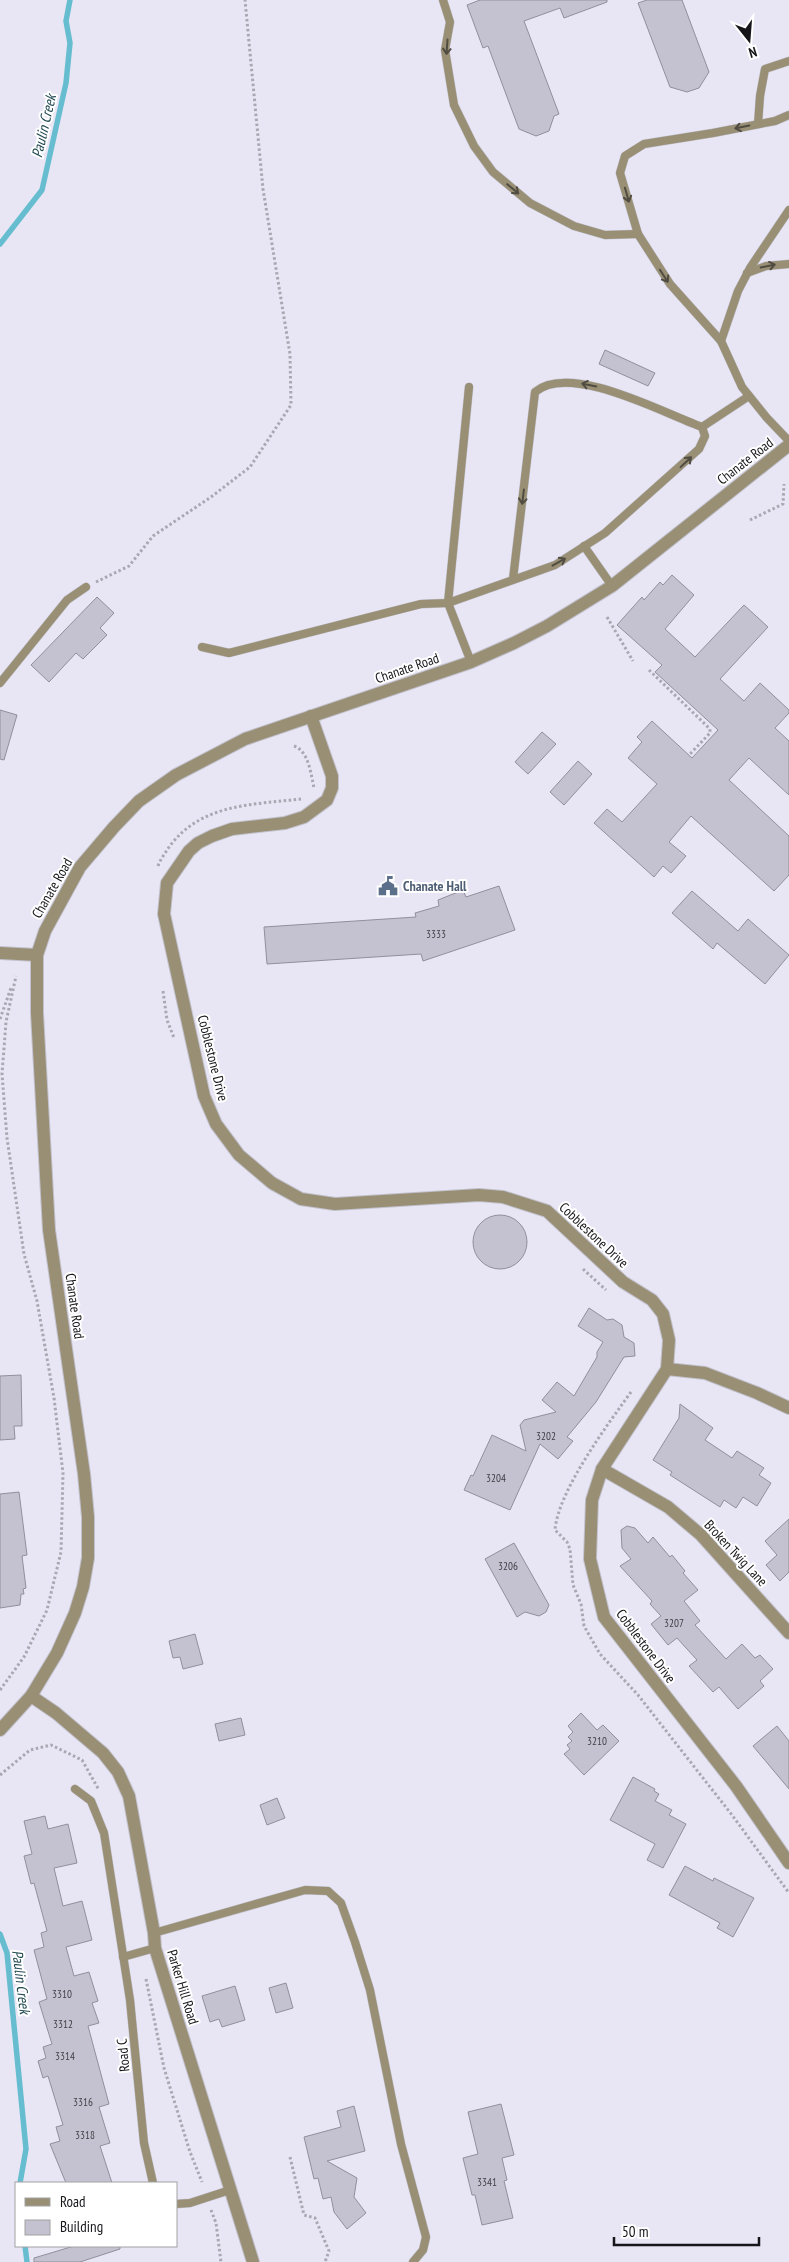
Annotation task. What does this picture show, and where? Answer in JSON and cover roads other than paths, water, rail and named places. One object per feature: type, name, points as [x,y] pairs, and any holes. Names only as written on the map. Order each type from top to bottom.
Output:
[{"type":"street","name":"Chanate Road","points":[[0,1730],[31,1696],[57,1653],[75,1613],[83,1587],[88,1558],[88,1517],[84,1474],[49,1230],[37,1013],[37,955],[45,931],[80,867],[114,826],[139,800],[176,775],[215,753],[245,739],[470,662],[547,626],[612,586],[789,446]]},
{"type":"street","name":"Cobblestone Drive","points":[[311,716],[332,776],[332,788],[327,800],[304,817],[285,823],[232,829],[205,839],[189,851],[167,883],[164,914],[204,1096],[216,1124],[239,1155],[272,1183],[301,1199],[335,1204],[478,1195],[503,1196],[547,1211],[623,1282],[652,1300],[663,1314],[669,1340],[667,1369],[602,1469],[592,1500],[590,1559],[604,1617],[736,1786],[789,1863]]},
{"type":"street","points":[[0,953],[37,955]]},
{"type":"street","points":[[667,1369],[705,1373],[757,1393],[789,1408]]},
{"type":"street","name":"Broken Twig Lane","points":[[602,1469],[668,1508],[701,1535],[789,1634]]},
{"type":"street","name":"Parker Hill Road","points":[[31,1696],[56,1713],[104,1753],[118,1772],[129,1796],[154,1933],[155,1948],[253,2262]]},
{"type":"lane","points":[[444,0],[450,22],[445,50],[454,106],[474,146],[493,172],[530,203],[574,226],[605,235],[638,234]]},
{"type":"lane","points":[[758,124],[760,96],[765,69],[789,62]]},
{"type":"lane","points":[[789,115],[758,124],[644,144],[625,156],[620,173],[638,234],[670,284],[721,341],[742,387],[789,441]]},
{"type":"lane","points":[[721,341],[738,291],[747,273],[789,210]]},
{"type":"lane","points":[[747,273],[766,266],[789,264]]},
{"type":"lane","points":[[202,647],[229,653],[421,604],[448,603],[555,565],[605,533],[699,450],[705,436],[702,427],[599,386],[572,382],[542,386],[535,392],[513,579]]},
{"type":"lane","points":[[469,388],[448,603],[470,662]]},
{"type":"lane","points":[[702,427],[749,396]]},
{"type":"lane","points":[[584,546],[612,586]]},
{"type":"lane","points":[[0,683],[67,600],[86,587]]},
{"type":"lane","points":[[75,1789],[91,1801],[104,1833],[123,1956],[155,1948]]},
{"type":"lane","points":[[154,1933],[305,1890],[328,1891],[341,1903],[370,1990],[401,2144],[426,2237],[423,2250],[413,2262]]},
{"type":"lane","name":"Road C","points":[[123,1956],[130,2000],[144,2143],[152,2182]]},
{"type":"lane","points":[[178,2204],[190,2203],[230,2190]]},
{"type":"waterway","name":"Paulin Creek","points":[[0,244],[42,190],[66,83],[70,43],[66,21],[70,0]]},
{"type":"waterway","name":"Paulin Creek","points":[[0,1934],[7,1953],[26,2149],[20,2182]]},
{"type":"waterway","name":"Paulin Creek","points":[[25,2247],[27,2262]]},
{"type":"place","name":"Chanate Hall","points":[[388,886]]}]
